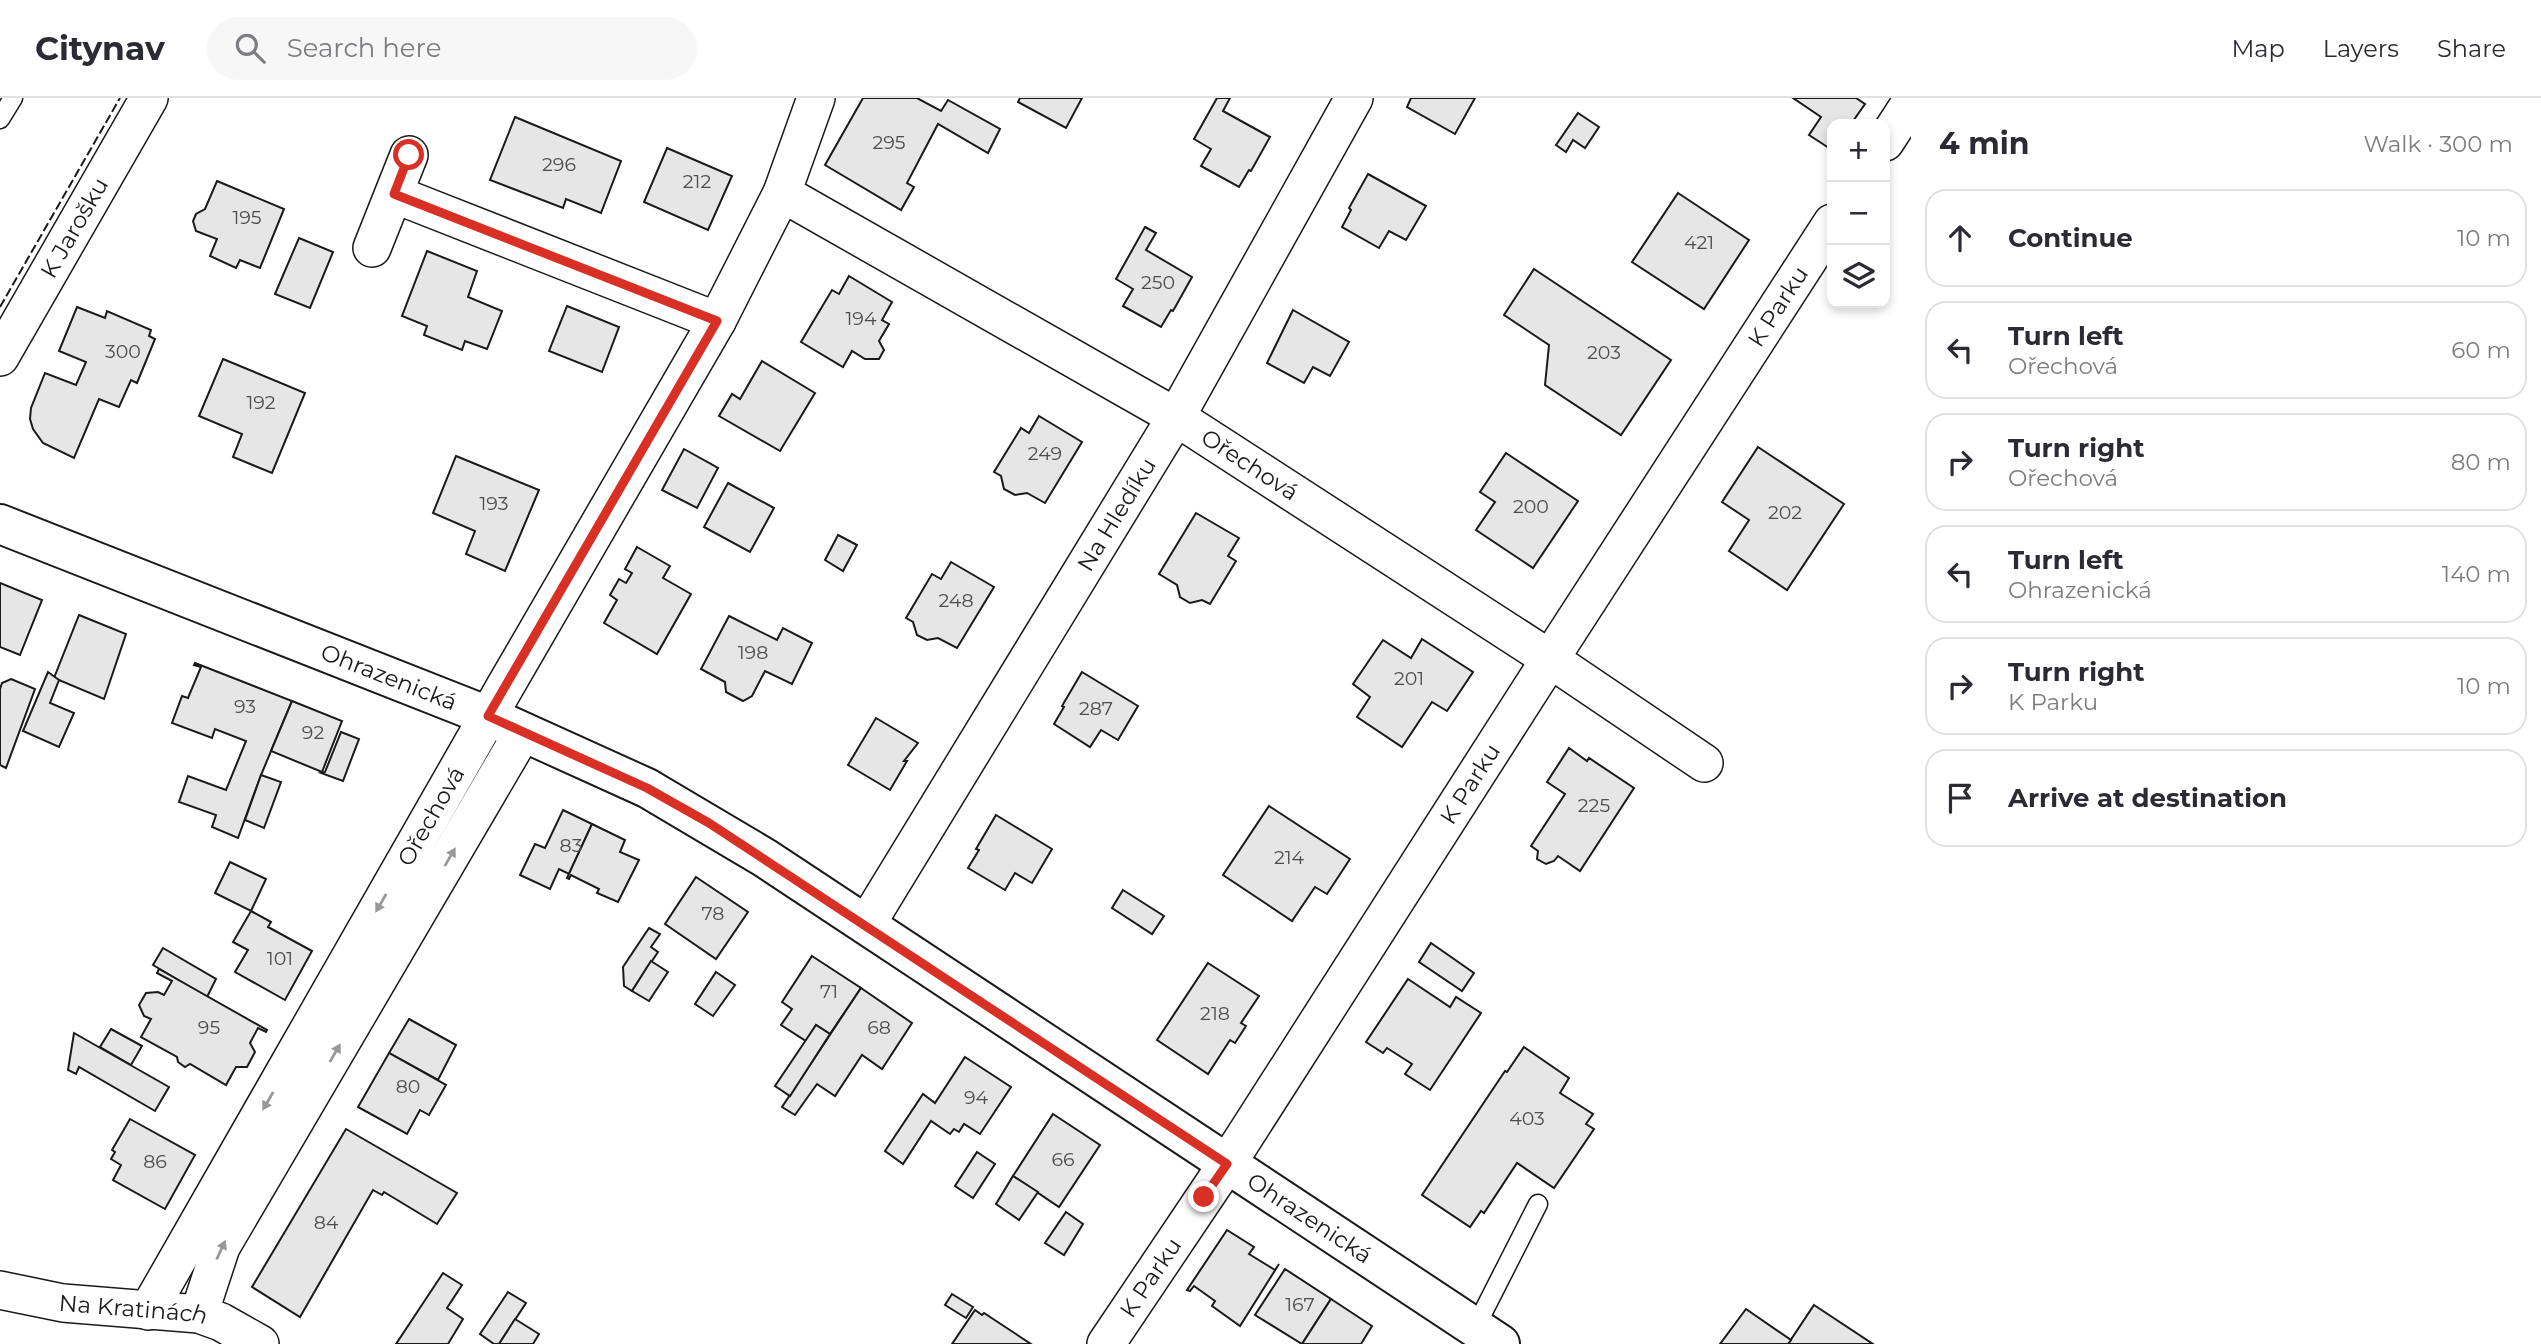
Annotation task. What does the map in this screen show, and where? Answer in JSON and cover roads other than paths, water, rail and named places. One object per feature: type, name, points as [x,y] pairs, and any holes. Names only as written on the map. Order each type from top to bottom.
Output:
[{"type":"street","name":"K Jarošku","points":[[0,357],[149,98]]},
{"type":"street","name":"Ořechová","points":[[148,1311],[717,321],[782,193],[816,98]]},
{"type":"street","name":"Na Hledíku","points":[[866,925],[1176,418],[1354,98]]},
{"type":"street","points":[[1890,134],[1911,102]]},
{"type":"street","points":[[372,248],[409,155]]},
{"type":"street","name":"Ořechová","points":[[782,193],[1176,418],[1550,659],[1704,763]]},
{"type":"street","points":[[394,194],[717,321]]},
{"type":"street","name":"K Parku","points":[[1106,1344],[1227,1164],[1827,231]]},
{"type":"street","name":"Ohrazenická","points":[[0,524],[488,716],[647,788],[709,823],[866,925],[1488,1336]]},
{"type":"street","name":"Ořechová","points":[[198,1314],[221,1247],[523,732]]},
{"type":"street","name":"Na Kratinách","points":[[0,1290],[63,1303],[198,1314],[222,1322],[260,1344]]},
{"type":"lane","points":[[0,119],[13,98]]},
{"type":"lane","points":[[1488,1336],[1538,1204]]}]
